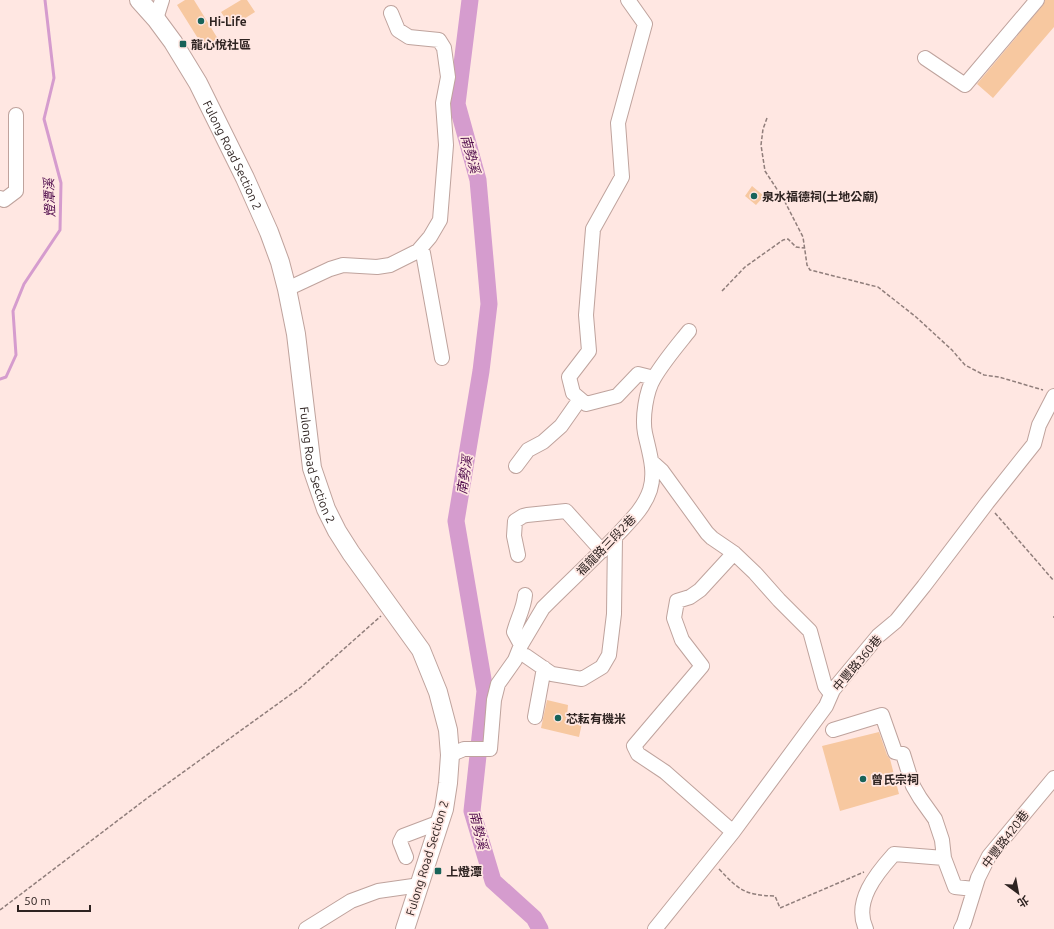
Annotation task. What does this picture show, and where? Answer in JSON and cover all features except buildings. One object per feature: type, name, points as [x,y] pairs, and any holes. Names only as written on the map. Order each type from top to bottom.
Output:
[{"type":"main road","name":"Fulong Road Section 2","points":[[139,0],[156,19],[173,42],[198,83],[236,159],[269,232],[287,289],[296,334],[312,468],[318,489],[337,531],[351,553],[421,650],[438,692],[448,730],[457,752],[448,784],[444,809],[405,929]]},
{"type":"street","points":[[156,19],[162,0]]},
{"type":"street","points":[[628,0],[645,24],[618,123],[622,177],[593,229],[586,315],[589,351],[569,377],[573,393],[586,404],[617,396],[638,374],[654,378]]},
{"type":"street","points":[[925,58],[965,85],[1037,0]]},
{"type":"street","points":[[287,289],[330,269],[343,265],[377,268],[390,265],[418,251],[430,237],[440,220],[446,145],[443,103],[448,77],[444,48],[439,40],[409,37],[398,30],[391,13]]},
{"type":"street","points":[[0,198],[4,200],[16,191],[16,115]]},
{"type":"street","points":[[418,251],[423,253],[442,358]]},
{"type":"street","name":"福龍路三段2巷","points":[[457,752],[490,749],[494,700],[498,684],[524,650],[543,608],[602,551],[641,510],[651,489],[652,462],[645,432],[645,413],[648,395],[654,378],[689,331]]},
{"type":"street","name":"中豐路360巷","points":[[655,929],[733,832],[826,706],[833,690],[878,636],[896,621],[1034,444],[1049,393]]},
{"type":"street","points":[[516,466],[528,450],[543,442],[560,426],[580,399]]},
{"type":"street","points":[[652,462],[662,471],[707,533],[734,553],[810,631],[825,686],[828,690],[833,690]]},
{"type":"street","points":[[518,555],[514,536],[515,521],[527,515],[566,511],[602,551]]},
{"type":"street","points":[[525,595],[514,632],[524,650],[552,674],[582,679],[602,667],[609,655],[614,614],[615,537]]},
{"type":"street","points":[[733,832],[664,772],[638,754],[634,746],[702,666],[682,640],[674,618],[677,601],[700,590],[734,553]]},
{"type":"street","points":[[535,716],[544,668]]},
{"type":"street","points":[[833,730],[882,715],[895,752],[903,754],[913,786],[936,819],[942,840],[944,858],[955,887],[974,889]]},
{"type":"street","name":"中豐路420巷","points":[[961,929],[978,878],[993,851],[1054,778]]},
{"type":"street","points":[[406,857],[400,842],[403,836],[440,822]]},
{"type":"street","points":[[866,929],[862,921],[862,903],[867,889],[894,854],[944,858]]},
{"type":"street","points":[[306,929],[351,901],[378,891],[420,885]]},
{"type":"path","points":[[767,118],[763,129],[761,144],[765,171],[784,200],[803,237],[807,265],[810,270],[878,287],[916,317],[952,350],[965,365],[984,375],[999,377],[1049,393]]},
{"type":"path","points":[[722,291],[745,267],[783,240],[788,239],[796,247],[805,248]]},
{"type":"path","points":[[987,503],[1054,581]]},
{"type":"path","points":[[0,910],[146,799],[301,687],[391,607]]},
{"type":"path","points":[[710,860],[736,887],[747,893],[775,896],[780,908],[865,871]]},
{"type":"waterway","name":"燈潭溪","points":[[0,379],[6,377],[16,355],[13,311],[24,284],[60,230],[61,183],[44,119],[54,78],[45,0]]},
{"type":"waterway","name":"南勢溪","points":[[470,0],[457,104],[478,180],[489,304],[481,371],[456,521],[485,691],[472,811],[493,881],[534,918],[540,929]]},
{"type":"place","name":"Hi-Life","points":[[201,21]]},
{"type":"place","name":"龍心悅社區","points":[[183,44]]},
{"type":"place","name":"泉水福德祠(土地公廟)","points":[[754,196]]},
{"type":"place","name":"芯耘有機米","points":[[558,718]]},
{"type":"place","name":"曾氏宗祠","points":[[863,779]]},
{"type":"place","name":"上燈潭","points":[[438,871]]}]
